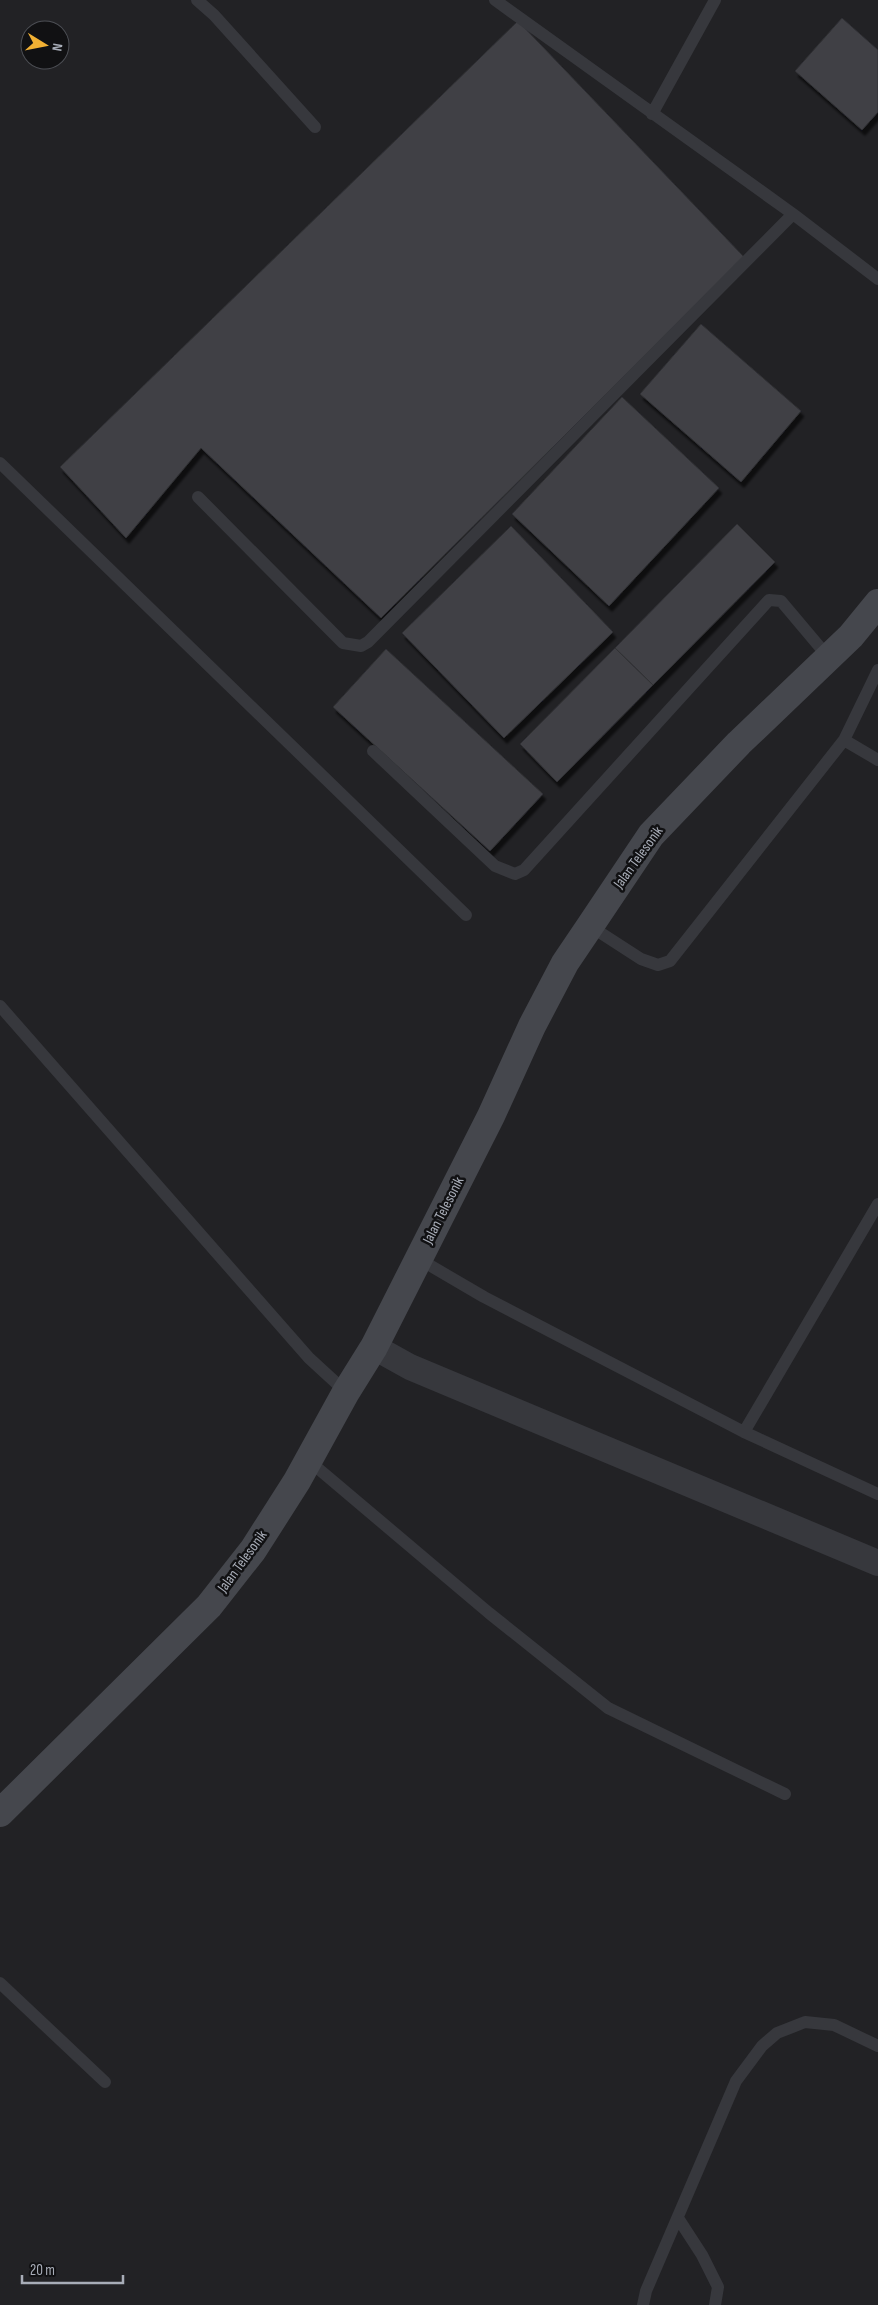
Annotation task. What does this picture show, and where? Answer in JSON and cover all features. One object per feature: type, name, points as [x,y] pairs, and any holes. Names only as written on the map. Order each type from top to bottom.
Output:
[{"type":"street","name":"Jalan Telesonik","points":[[0,1813],[209,1606],[253,1550],[374,1347],[491,1116],[532,1026],[565,963],[651,835],[739,743],[851,636],[878,603]]},
{"type":"street","points":[[374,1347],[410,1367],[878,1563]]},
{"type":"lane","points":[[197,0],[214,15],[315,127]]},
{"type":"lane","points":[[495,0],[793,214],[878,279]]},
{"type":"lane","points":[[652,114],[715,0]]},
{"type":"lane","points":[[198,497],[342,643],[361,646],[368,642],[793,214]]},
{"type":"lane","points":[[0,463],[466,915]]},
{"type":"lane","points":[[373,750],[495,866],[515,874],[524,870],[769,600],[781,601],[829,658]]},
{"type":"lane","points":[[590,926],[641,959],[658,965],[670,961],[844,740],[878,670]]},
{"type":"lane","points":[[844,740],[878,760]]},
{"type":"lane","points":[[0,1006],[309,1358],[346,1392]]},
{"type":"lane","points":[[744,1432],[878,1204]]},
{"type":"lane","points":[[419,1259],[484,1297],[744,1432],[878,1494]]},
{"type":"lane","points":[[308,1460],[489,1613],[608,1708],[785,1794]]},
{"type":"lane","points":[[0,1983],[105,2082]]},
{"type":"lane","points":[[642,2305],[736,2081],[762,2046],[777,2034],[805,2022],[834,2025],[878,2046]]},
{"type":"lane","points":[[678,2218],[702,2255],[718,2287],[715,2305]]},
{"type":"shaded area","points":[[0,0],[878,0],[878,2305],[0,2305]]},
{"type":"building","points":[[842,18],[878,50],[878,112],[862,130],[795,71]]},
{"type":"building","points":[[518,21],[744,257],[381,618],[201,448],[126,538],[60,467]]},
{"type":"building","points":[[701,324],[801,411],[741,482],[640,394]]},
{"type":"building","points":[[622,397],[719,488],[609,606],[512,514]]},
{"type":"building","points":[[737,524],[775,562],[653,685],[615,648]]},
{"type":"building","points":[[511,526],[613,632],[504,738],[402,633]]},
{"type":"building","points":[[615,648],[653,685],[557,782],[520,744]]},
{"type":"building","points":[[386,649],[543,794],[490,851],[333,707]]}]
